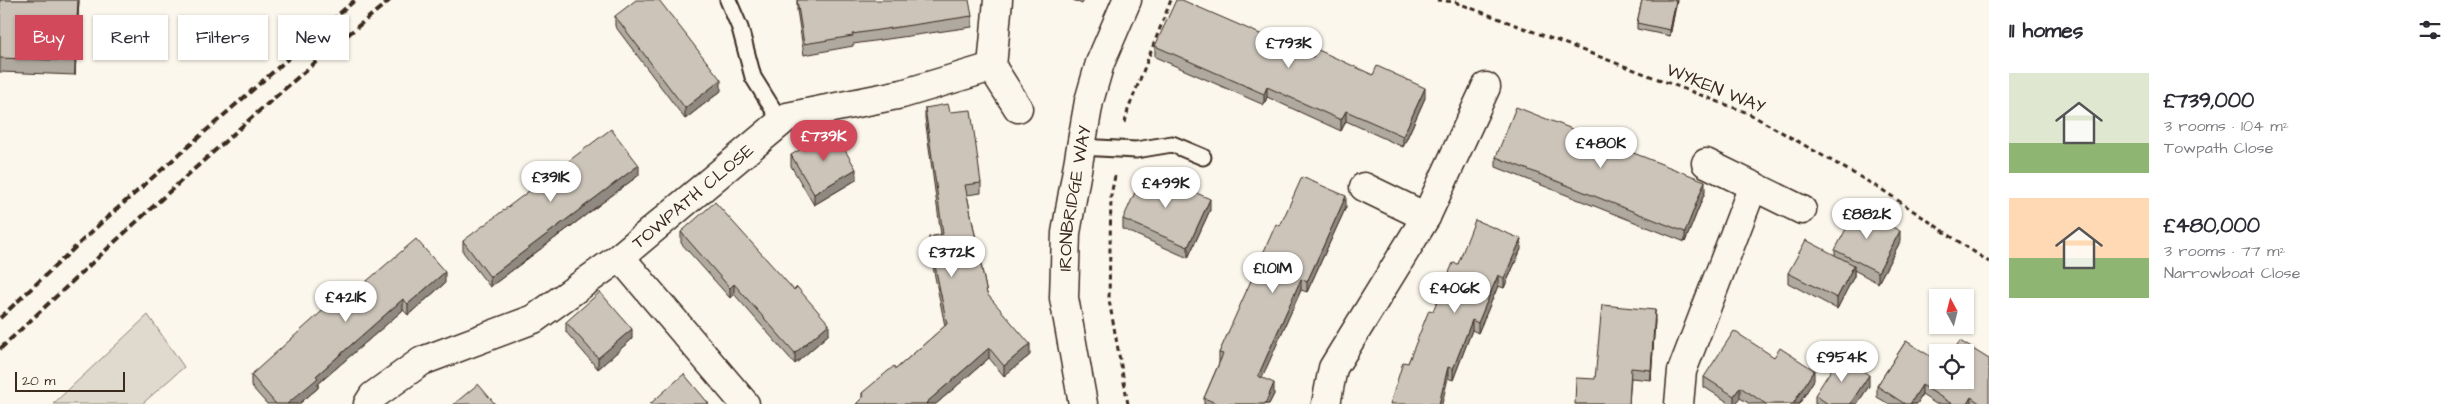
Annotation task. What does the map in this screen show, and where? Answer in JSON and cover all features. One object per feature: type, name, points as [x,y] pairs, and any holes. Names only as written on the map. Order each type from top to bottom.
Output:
[{"type":"street","points":[[998,0],[992,67],[1018,108]]},
{"type":"street","name":"IRONBRIDGE WAY","points":[[1082,404],[1064,298],[1066,233],[1088,101],[1100,64],[1127,0]]},
{"type":"street","name":"TOWPATH CLOSE","points":[[368,404],[373,396],[422,361],[534,319],[620,257],[787,117],[902,94],[992,67]]},
{"type":"street","points":[[1326,404],[1333,368],[1426,217],[1486,87]]},
{"type":"street","points":[[1706,163],[1802,210]]},
{"type":"street","points":[[1679,404],[1682,371],[1753,186]]},
{"type":"street","points":[[1364,187],[1426,217]]},
{"type":"street","name":"TOWPATH CLOSE","points":[[620,257],[744,404]]},
{"type":"lane","points":[[728,0],[740,28],[753,77],[782,122]]},
{"type":"lane","points":[[1080,146],[1136,150],[1172,144],[1203,158]]},
{"type":"path","points":[[1128,404],[1109,300],[1111,195],[1128,110],[1171,0]]},
{"type":"path","name":"WYKEN WAY","points":[[1437,0],[1455,2],[1748,113],[1881,189],[1989,262]]},
{"type":"shaded area","points":[[148,315],[184,367],[142,404],[53,404]]},
{"type":"building","points":[[0,0],[78,0],[77,15],[15,15],[15,59],[0,58]]},
{"type":"building","points":[[636,0],[659,0],[721,80],[685,108],[615,16]]},
{"type":"building","points":[[797,0],[969,0],[972,16],[852,34],[853,36],[804,44]]},
{"type":"building","points":[[1176,0],[1182,0],[1313,57],[1316,49],[1373,75],[1377,66],[1425,88],[1403,136],[1346,111],[1341,120],[1267,87],[1264,94],[1155,46]]},
{"type":"building","points":[[1642,0],[1676,0],[1670,30],[1637,23]]},
{"type":"building","points":[[948,104],[950,112],[971,110],[981,183],[965,185],[987,294],[1030,344],[1004,366],[989,348],[927,404],[856,404],[864,396],[862,393],[894,366],[896,369],[947,324],[929,237],[943,234],[925,108]]},
{"type":"building","points":[[1516,107],[1705,181],[1685,232],[1496,157]]},
{"type":"building","points":[[611,129],[639,165],[490,277],[463,241]]},
{"type":"building","points":[[833,130],[856,169],[814,194],[791,155]]},
{"type":"building","points":[[1145,170],[1210,199],[1188,247],[1123,219]]},
{"type":"building","points":[[1302,177],[1346,196],[1307,282],[1301,279],[1258,376],[1274,383],[1265,404],[1218,404],[1204,398],[1223,354],[1219,353],[1276,224],[1280,226]]},
{"type":"building","points":[[715,202],[794,290],[797,287],[829,324],[795,353],[734,284],[730,288],[681,232]]},
{"type":"building","points":[[1857,208],[1900,231],[1878,272],[1835,250]]},
{"type":"building","points":[[1475,220],[1521,239],[1504,278],[1498,275],[1478,323],[1472,320],[1453,369],[1448,367],[1439,404],[1390,404],[1403,362],[1408,363],[1429,310],[1433,311],[1453,263],[1458,264]]},
{"type":"building","points":[[416,239],[445,272],[408,304],[403,299],[316,376],[318,378],[287,404],[276,404],[251,375],[349,287],[354,292]]},
{"type":"building","points":[[1806,240],[1854,265],[1837,298],[1788,273]]},
{"type":"building","points":[[600,292],[632,329],[598,358],[566,322]]},
{"type":"building","points":[[1602,305],[1655,310],[1651,370],[1631,368],[1629,404],[1575,404],[1576,378],[1595,379]]},
{"type":"building","points":[[1734,331],[1774,357],[1780,348],[1814,370],[1793,404],[1766,404],[1740,387],[1734,396],[1704,377]]},
{"type":"building","points":[[1906,341],[1929,355],[1929,389],[1974,389],[1974,350],[1989,359],[1989,404],[1981,404],[1971,397],[1967,404],[1952,404],[1922,385],[1910,404],[1905,404],[1877,386]]},
{"type":"building","points":[[1840,356],[1869,375],[1850,404],[1828,404],[1815,395]]},
{"type":"building","points":[[684,374],[709,404],[650,404]]},
{"type":"building","points":[[478,384],[495,404],[454,404]]},
{"type":"railway","points":[[0,318],[102,222],[355,0]]},
{"type":"railway","points":[[0,349],[241,127],[390,0]]}]
